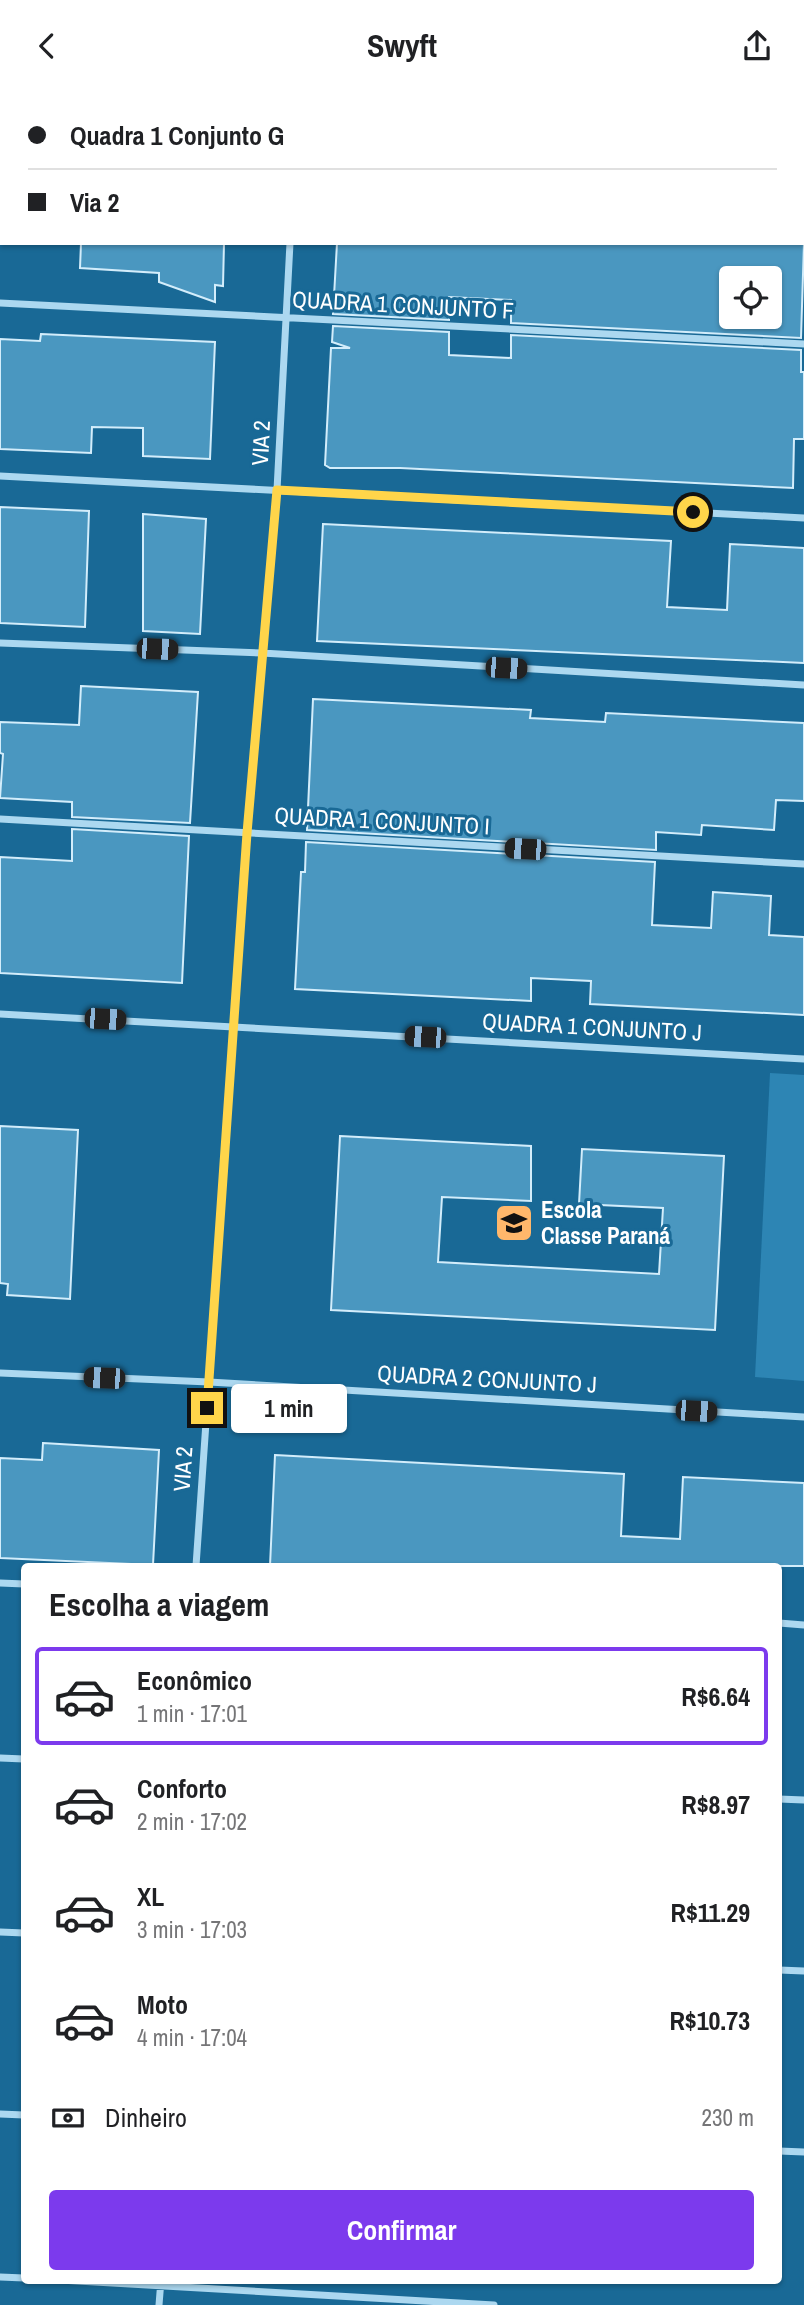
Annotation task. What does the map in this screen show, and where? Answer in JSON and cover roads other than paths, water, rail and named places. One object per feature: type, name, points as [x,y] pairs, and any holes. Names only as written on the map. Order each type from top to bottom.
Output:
[{"type":"street","name":"VIA 2","points":[[196,1563],[247,833],[277,490],[290,245]]},
{"type":"street","name":"QUADRA 1 CONJUNTO F","points":[[0,303],[804,344]]},
{"type":"street","points":[[0,476],[804,518]]},
{"type":"street","points":[[0,643],[262,653],[804,685]]},
{"type":"street","name":"QUADRA 1 CONJUNTO I","points":[[0,819],[804,864]]},
{"type":"street","name":"QUADRA 1 CONJUNTO J","points":[[0,1014],[804,1059]]},
{"type":"street","name":"QUADRA 2 CONJUNTO J","points":[[0,1373],[209,1382],[804,1417]]},
{"type":"street","points":[[0,1583],[21,1584]]},
{"type":"street","points":[[782,1623],[804,1625]]},
{"type":"street","points":[[0,1758],[21,1759]]},
{"type":"street","points":[[782,1799],[804,1800]]},
{"type":"street","points":[[0,1932],[21,1933]]},
{"type":"street","points":[[782,1969],[804,1971]]},
{"type":"street","points":[[0,2114],[21,2115]]},
{"type":"street","points":[[782,2151],[804,2152]]},
{"type":"street","points":[[0,2277],[21,2279]]},
{"type":"street","points":[[159,2305],[161,2284]]},
{"type":"street","points":[[176,2284],[494,2305]]},
{"type":"place","name":"Escola Classe Paraná","points":[[514,1223]]}]
